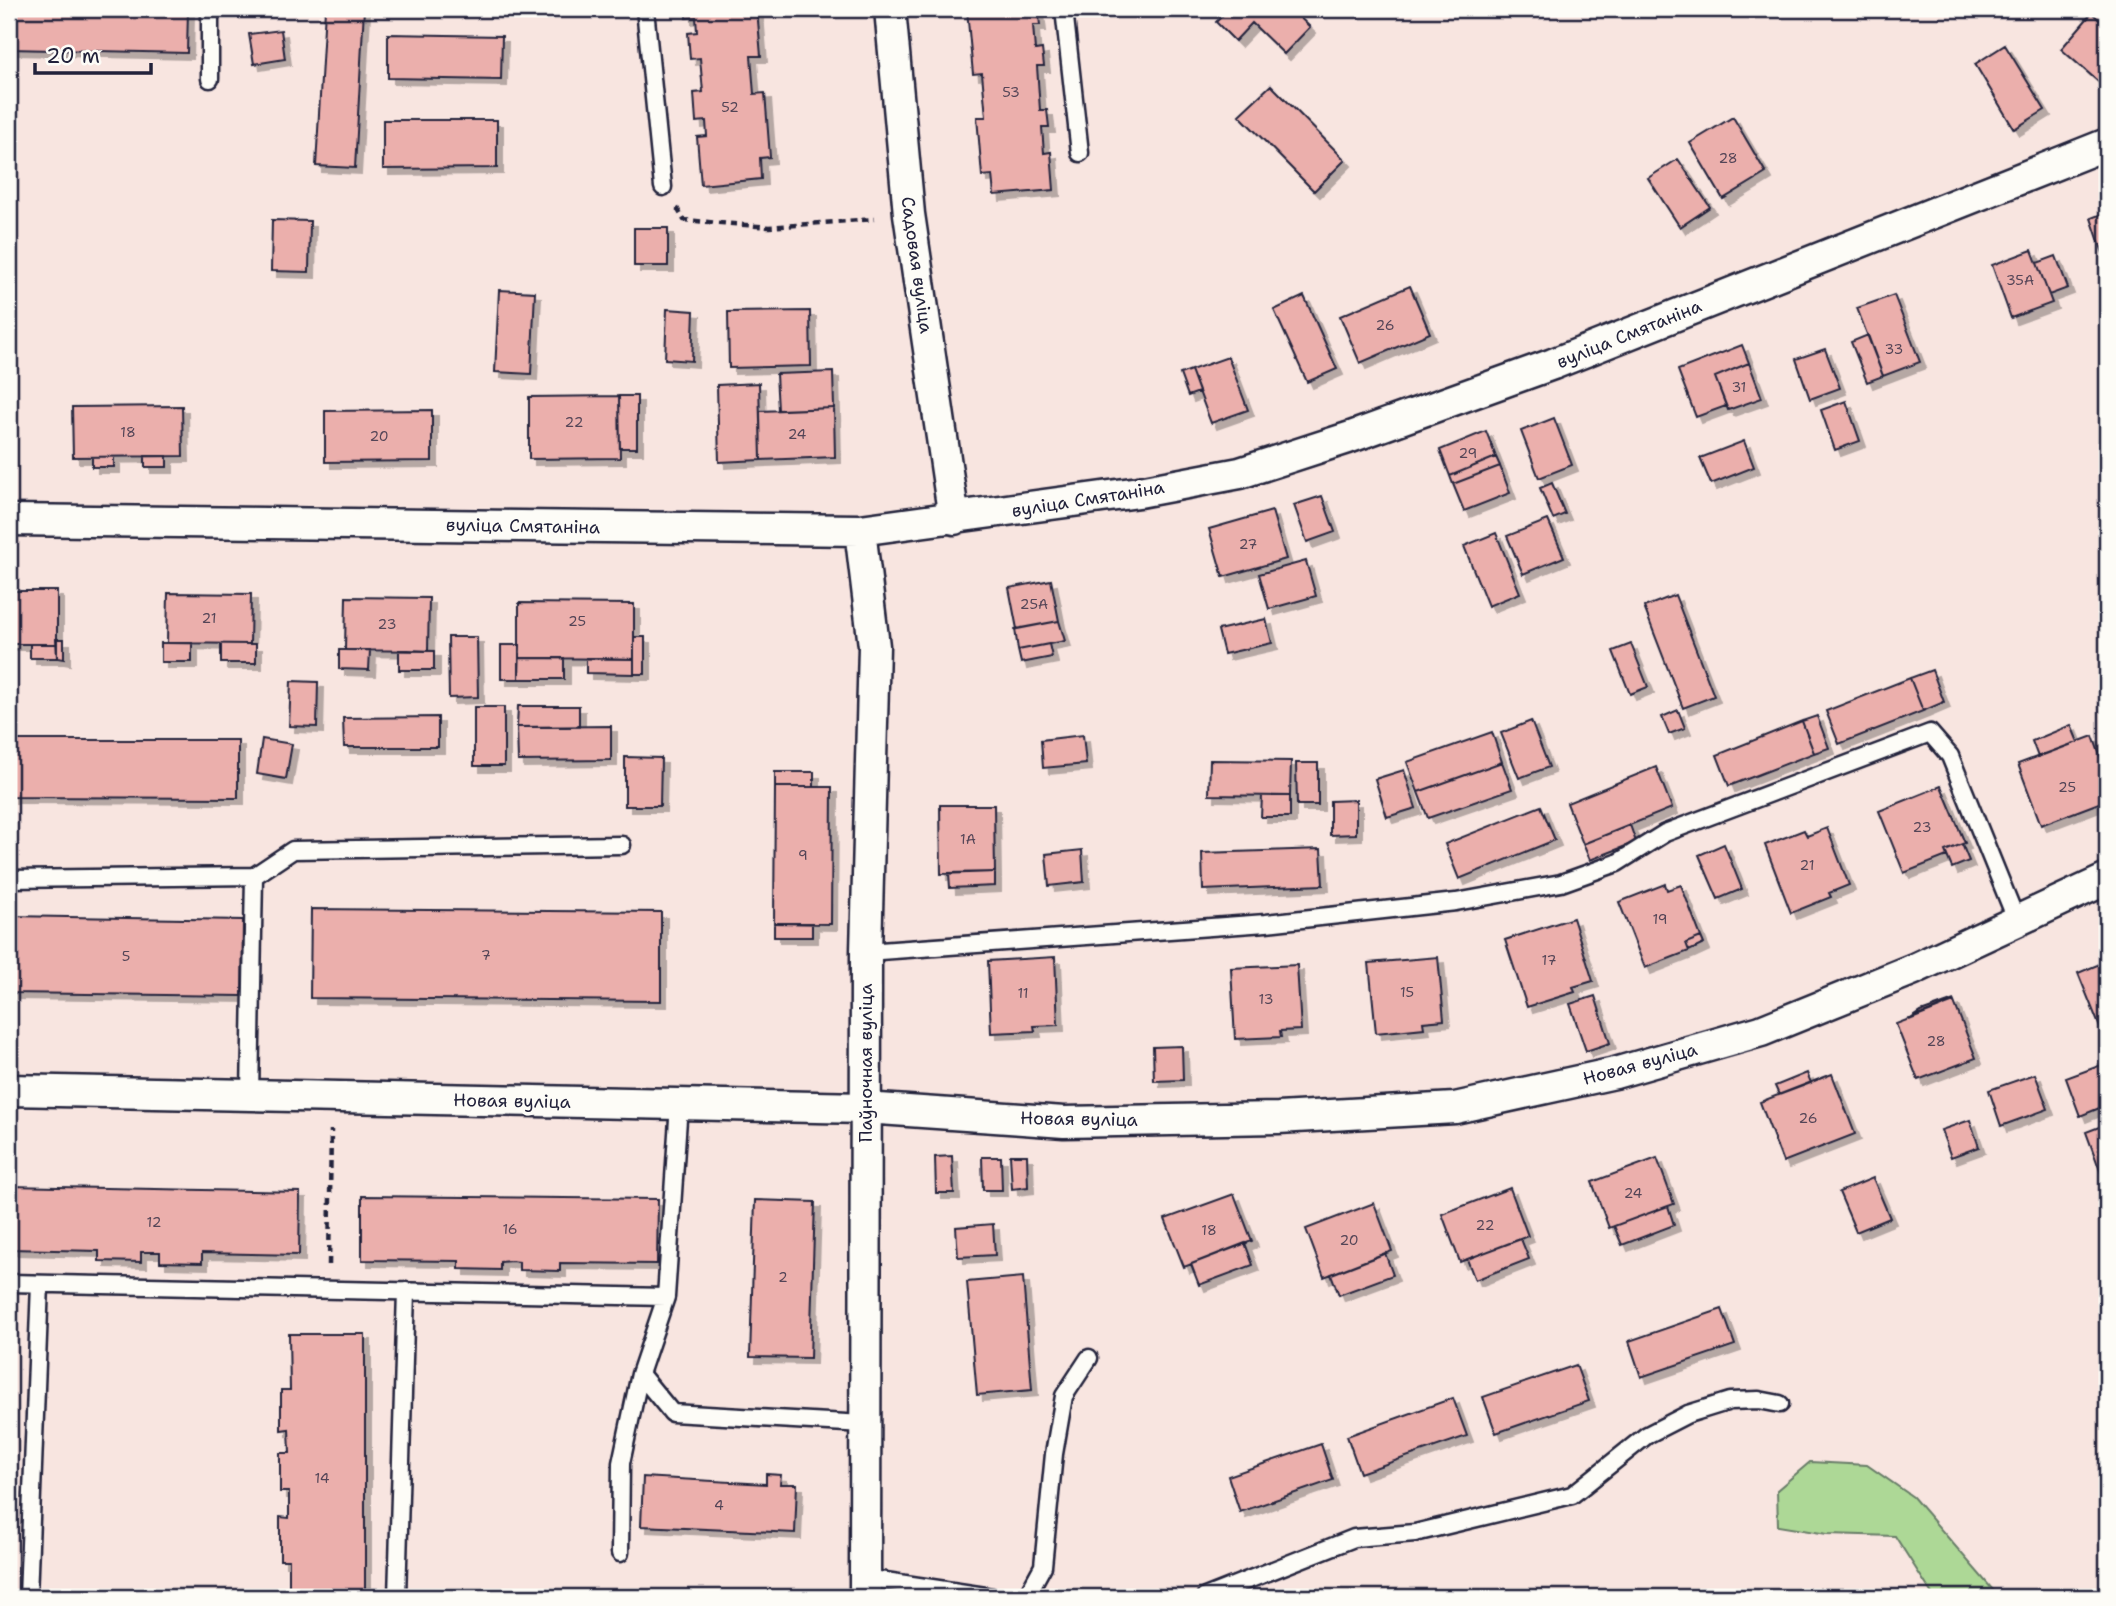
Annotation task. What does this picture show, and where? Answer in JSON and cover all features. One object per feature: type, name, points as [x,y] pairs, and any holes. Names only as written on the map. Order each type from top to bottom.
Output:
[{"type":"street","name":"Садовая вуліца","points":[[890,9],[909,214],[954,519]]},
{"type":"street","name":"вуліца Смятаніна","points":[[9,520],[860,530],[954,519],[1240,473],[1348,438],[1553,364],[2107,144]]},
{"type":"street","name":"Паўночная вуліца","points":[[860,530],[874,646],[866,952],[865,1588]]},
{"type":"street","name":"Новая вуліца","points":[[9,1090],[865,1108],[1064,1122],[1278,1118],[1455,1108],[1615,1073],[1761,1031],[1914,969],[2016,919],[2107,879]]},
{"type":"lane","points":[[210,9],[211,79]]},
{"type":"lane","points":[[645,9],[663,187]]},
{"type":"lane","points":[[1064,9],[1080,153]]},
{"type":"lane","points":[[866,952],[1266,923],[1457,902],[1561,883],[1617,863],[1665,832],[1930,733],[1950,756],[2016,919]]},
{"type":"lane","points":[[9,879],[254,876],[293,850],[622,845]]},
{"type":"lane","points":[[250,1095],[254,876]]},
{"type":"lane","points":[[620,1553],[621,1463],[640,1374],[666,1297],[679,1104]]},
{"type":"lane","points":[[9,1283],[666,1297]]},
{"type":"lane","points":[[28,1597],[40,1284]]},
{"type":"lane","points":[[397,1597],[406,1291]]},
{"type":"lane","points":[[1026,1597],[1043,1566],[1054,1454],[1064,1396],[1089,1358]]},
{"type":"lane","points":[[640,1374],[672,1413],[864,1424]]},
{"type":"lane","points":[[1205,1597],[1354,1538],[1415,1533],[1572,1495],[1647,1435],[1688,1414],[1730,1401],[1759,1400],[1780,1404]]},
{"type":"lane","points":[[865,1588],[992,1597]]},
{"type":"path","points":[[663,187],[684,220],[713,224],[768,227],[909,214]]},
{"type":"path","points":[[329,1290],[331,1097]]},
{"type":"green space","points":[[1810,1462],[1867,1465],[1913,1497],[1999,1597],[1934,1597],[1895,1536],[1827,1534],[1778,1526],[1777,1490]]},
{"type":"building","points":[[9,9],[188,9],[187,53],[9,49]]},
{"type":"building","points":[[325,9],[364,9],[355,168],[316,166]]},
{"type":"building","points":[[686,9],[757,9],[761,56],[751,56],[754,94],[765,93],[770,157],[760,158],[761,179],[701,185],[697,137],[707,136],[706,121],[696,122],[694,93],[703,92],[700,58],[690,59],[688,33],[697,32],[696,17],[686,18]]},
{"type":"building","points":[[1038,9],[1040,25],[1033,25],[1035,50],[1042,49],[1044,66],[1037,66],[1040,110],[1047,110],[1049,127],[1042,127],[1044,153],[1051,152],[1054,190],[994,195],[992,175],[982,176],[977,117],[986,117],[982,73],[973,74],[967,10]]},
{"type":"building","points":[[1229,9],[1291,9],[1310,27],[1284,54],[1252,23],[1235,41],[1216,22]]},
{"type":"building","points":[[2092,13],[2107,27],[2107,76],[2101,84],[2061,49]]},
{"type":"building","points":[[281,30],[285,59],[254,64],[249,34]]},
{"type":"building","points":[[388,34],[502,36],[501,80],[388,78]]},
{"type":"building","points":[[2005,45],[2045,110],[2014,129],[1975,64]]},
{"type":"building","points":[[1271,85],[1345,160],[1314,191],[1239,115]]},
{"type":"building","points":[[1733,117],[1766,173],[1723,199],[1690,143]]},
{"type":"building","points":[[383,120],[497,120],[497,168],[383,169]]},
{"type":"building","points":[[1678,159],[1710,207],[1680,227],[1648,178]]},
{"type":"building","points":[[2107,212],[2107,265],[2091,218]]},
{"type":"building","points":[[272,220],[310,221],[309,272],[271,271]]},
{"type":"building","points":[[634,228],[668,228],[668,266],[634,266]]},
{"type":"building","points":[[2032,250],[2052,303],[2011,318],[1992,265]]},
{"type":"building","points":[[2056,256],[2068,288],[2049,295],[2037,263]]},
{"type":"building","points":[[1410,286],[1430,333],[1360,363],[1340,316]]},
{"type":"building","points":[[499,290],[535,292],[531,374],[495,372]]},
{"type":"building","points":[[1894,295],[1920,362],[1883,376],[1857,308]]},
{"type":"building","points":[[1304,296],[1337,369],[1307,382],[1274,310]]},
{"type":"building","points":[[667,309],[694,311],[692,361],[665,359]]},
{"type":"building","points":[[810,311],[811,366],[729,368],[728,312]]},
{"type":"building","points":[[1868,335],[1883,376],[1867,382],[1851,342]]},
{"type":"building","points":[[1742,345],[1749,363],[1715,377],[1726,406],[1696,417],[1678,370]]},
{"type":"building","points":[[1825,349],[1840,388],[1810,399],[1796,359]]},
{"type":"building","points":[[1228,357],[1248,410],[1211,423],[1191,370]]},
{"type":"building","points":[[1749,363],[1762,398],[1728,410],[1715,377]]},
{"type":"building","points":[[1191,370],[1199,392],[1188,396],[1180,374]]},
{"type":"building","points":[[833,372],[834,408],[778,410],[776,374]]},
{"type":"building","points":[[759,383],[761,460],[719,462],[717,385]]},
{"type":"building","points":[[619,396],[620,458],[529,459],[529,397]]},
{"type":"building","points":[[619,396],[637,396],[637,448],[620,448]]},
{"type":"building","points":[[1846,401],[1860,441],[1835,450],[1821,410]]},
{"type":"building","points":[[182,406],[183,456],[73,457],[72,407]]},
{"type":"building","points":[[834,408],[835,457],[761,460],[760,411]]},
{"type":"building","points":[[432,410],[432,461],[325,462],[325,411]]},
{"type":"building","points":[[1554,418],[1572,465],[1539,478],[1521,431]]},
{"type":"building","points":[[1486,431],[1496,457],[1450,476],[1440,450]]},
{"type":"building","points":[[1744,441],[1754,467],[1711,484],[1700,458]]},
{"type":"building","points":[[145,456],[167,456],[167,467],[145,467]]},
{"type":"building","points":[[92,457],[114,457],[114,467],[92,467]]},
{"type":"building","points":[[1496,457],[1500,466],[1453,484],[1450,476]]},
{"type":"building","points":[[1500,466],[1510,493],[1464,511],[1453,484]]},
{"type":"building","points":[[1552,483],[1565,514],[1553,519],[1540,488]]},
{"type":"building","points":[[1322,496],[1335,532],[1307,542],[1294,505]]},
{"type":"building","points":[[1272,511],[1286,559],[1223,577],[1209,529]]},
{"type":"building","points":[[1548,520],[1564,557],[1523,574],[1507,536]]},
{"type":"building","points":[[1496,533],[1520,593],[1488,606],[1464,546]]},
{"type":"building","points":[[1306,561],[1316,596],[1269,609],[1259,574]]},
{"type":"building","points":[[1051,580],[1059,621],[1017,629],[1009,588]]},
{"type":"building","points":[[9,591],[57,591],[57,644],[9,644]]},
{"type":"building","points":[[168,593],[251,594],[250,644],[167,643]]},
{"type":"building","points":[[1675,595],[1714,696],[1683,708],[1644,607]]},
{"type":"building","points":[[346,597],[429,598],[428,651],[345,650]]},
{"type":"building","points":[[519,603],[634,604],[634,659],[519,658]]},
{"type":"building","points":[[1266,619],[1272,643],[1224,654],[1218,630]]},
{"type":"building","points":[[1059,621],[1065,641],[1018,650],[1015,629]]},
{"type":"building","points":[[448,637],[477,637],[478,697],[449,698]]},
{"type":"building","points":[[634,637],[645,637],[645,674],[634,674]]},
{"type":"building","points":[[56,639],[64,639],[64,659],[57,658]]},
{"type":"building","points":[[161,643],[192,643],[192,662],[161,662]]},
{"type":"building","points":[[30,644],[57,644],[57,658],[30,658]]},
{"type":"building","points":[[221,644],[256,644],[256,663],[221,663]]},
{"type":"building","points":[[1049,644],[1052,657],[1021,663],[1018,650]]},
{"type":"building","points":[[1631,644],[1648,687],[1630,694],[1613,651]]},
{"type":"building","points":[[501,645],[520,645],[519,679],[501,679]]},
{"type":"building","points":[[339,650],[370,650],[369,670],[339,669]]},
{"type":"building","points":[[399,650],[434,651],[434,670],[399,670]]},
{"type":"building","points":[[519,658],[564,658],[564,679],[519,679]]},
{"type":"building","points":[[586,658],[634,659],[634,674],[586,673]]},
{"type":"building","points":[[1932,670],[1944,702],[1923,711],[1910,678]]},
{"type":"building","points":[[1910,678],[1923,711],[1839,744],[1826,711]]},
{"type":"building","points":[[291,681],[318,682],[317,727],[289,726]]},
{"type":"building","points":[[518,706],[579,706],[579,727],[517,727]]},
{"type":"building","points":[[474,707],[504,707],[504,766],[474,766]]},
{"type":"building","points":[[1678,710],[1685,728],[1669,734],[1662,717]]},
{"type":"building","points":[[1817,716],[1829,748],[1814,753],[1802,721]]},
{"type":"building","points":[[438,717],[438,747],[344,747],[343,718]]},
{"type":"building","points":[[1531,721],[1549,767],[1519,778],[1501,733]]},
{"type":"building","points":[[1802,721],[1814,753],[1729,786],[1717,755]]},
{"type":"building","points":[[2071,725],[2078,742],[2038,757],[2032,741]]},
{"type":"building","points":[[611,726],[611,760],[518,761],[517,727]]},
{"type":"building","points":[[1492,732],[1502,762],[1418,792],[1407,762]]},
{"type":"building","points":[[1083,735],[1086,764],[1043,768],[1041,740]]},
{"type":"building","points":[[2093,736],[2107,775],[2107,800],[2041,825],[2018,764]]},
{"type":"building","points":[[262,739],[292,744],[286,779],[257,774]]},
{"type":"building","points":[[10,740],[238,740],[238,798],[10,797]]},
{"type":"building","points":[[625,757],[661,758],[660,806],[625,806]]},
{"type":"building","points":[[1210,760],[1291,761],[1290,796],[1209,795]]},
{"type":"building","points":[[1502,762],[1512,789],[1428,818],[1418,792]]},
{"type":"building","points":[[1296,763],[1318,763],[1318,805],[1297,805]]},
{"type":"building","points":[[1656,767],[1672,808],[1583,844],[1567,803]]},
{"type":"building","points":[[1404,770],[1416,808],[1387,817],[1375,779]]},
{"type":"building","points":[[775,772],[814,772],[814,787],[775,787]]},
{"type":"building","points":[[1941,786],[1965,843],[1945,851],[1947,856],[1904,873],[1879,811]]},
{"type":"building","points":[[775,787],[832,787],[831,924],[774,923]]},
{"type":"building","points":[[1262,796],[1290,796],[1290,817],[1261,817]]},
{"type":"building","points":[[1356,800],[1356,834],[1330,835],[1330,801]]},
{"type":"building","points":[[940,805],[994,805],[995,872],[941,874]]},
{"type":"building","points":[[1541,806],[1555,840],[1459,879],[1445,844]]},
{"type":"building","points":[[1630,825],[1636,842],[1590,860],[1583,844]]},
{"type":"building","points":[[1827,828],[1849,885],[1829,893],[1831,897],[1791,913],[1765,845],[1804,830],[1807,836]]},
{"type":"building","points":[[1724,844],[1742,889],[1718,899],[1699,855]]},
{"type":"building","points":[[1962,844],[1969,861],[1952,868],[1945,851]]},
{"type":"building","points":[[1321,849],[1323,885],[1203,890],[1202,853]]},
{"type":"building","points":[[1082,850],[1084,882],[1049,886],[1046,854]]},
{"type":"building","points":[[995,872],[995,886],[950,888],[949,873]]},
{"type":"building","points":[[1665,884],[1667,890],[1681,885],[1701,937],[1686,943],[1689,951],[1645,968],[1619,902]]},
{"type":"building","points":[[311,909],[661,912],[661,1001],[310,998]]},
{"type":"building","points":[[9,916],[243,920],[242,996],[9,993]]},
{"type":"building","points":[[1573,918],[1593,981],[1573,987],[1575,992],[1527,1007],[1505,940]]},
{"type":"building","points":[[774,923],[812,923],[812,937],[774,937]]},
{"type":"building","points":[[1701,937],[1704,944],[1689,951],[1686,943]]},
{"type":"building","points":[[1055,957],[1058,1025],[1034,1026],[1035,1031],[991,1033],[988,961]]},
{"type":"building","points":[[1438,957],[1444,1020],[1423,1022],[1424,1028],[1376,1033],[1369,963]]},
{"type":"building","points":[[2107,961],[2107,1028],[2101,1030],[2078,973]]},
{"type":"building","points":[[1297,965],[1301,1030],[1280,1031],[1281,1037],[1235,1039],[1231,968]]},
{"type":"building","points":[[1595,996],[1610,1043],[1586,1051],[1570,1004]]},
{"type":"building","points":[[1954,1000],[1942,1007],[1909,1020],[1921,1012]]},
{"type":"building","points":[[1954,1002],[1976,1058],[1918,1080],[1896,1024]]},
{"type":"building","points":[[1182,1046],[1183,1080],[1154,1081],[1153,1047]]},
{"type":"building","points":[[2107,1063],[2107,1105],[2080,1116],[2066,1078]]},
{"type":"building","points":[[1807,1073],[1811,1083],[1779,1095],[1775,1086]]},
{"type":"building","points":[[1832,1074],[1855,1134],[1783,1162],[1760,1102]]},
{"type":"building","points":[[2035,1074],[2048,1109],[2001,1126],[1989,1090]]},
{"type":"building","points":[[1970,1120],[1979,1147],[1951,1157],[1941,1130]]},
{"type":"building","points":[[2107,1124],[2107,1174],[2102,1176],[2086,1132]]},
{"type":"building","points":[[1010,1155],[1027,1155],[1028,1187],[1012,1189]]},
{"type":"building","points":[[952,1156],[954,1193],[936,1193],[935,1157]]},
{"type":"building","points":[[982,1157],[1001,1157],[1002,1190],[983,1190]]},
{"type":"building","points":[[1657,1158],[1674,1204],[1609,1228],[1592,1182]]},
{"type":"building","points":[[1873,1178],[1890,1218],[1856,1232],[1839,1192]]},
{"type":"building","points":[[9,1186],[300,1192],[299,1255],[202,1253],[202,1263],[160,1262],[160,1252],[141,1252],[141,1262],[99,1261],[99,1251],[9,1249]]},
{"type":"building","points":[[1510,1188],[1528,1236],[1460,1262],[1442,1214]]},
{"type":"building","points":[[1234,1194],[1252,1241],[1184,1267],[1165,1219]]},
{"type":"building","points":[[362,1196],[658,1199],[657,1264],[560,1263],[560,1271],[519,1270],[519,1262],[511,1261],[500,1262],[500,1270],[459,1269],[459,1261],[362,1260]]},
{"type":"building","points":[[755,1200],[815,1202],[810,1358],[750,1357]]},
{"type":"building","points":[[1374,1203],[1392,1251],[1324,1277],[1306,1229]]},
{"type":"building","points":[[1668,1206],[1674,1225],[1622,1245],[1614,1226]]},
{"type":"building","points":[[993,1224],[995,1255],[958,1257],[956,1227]]},
{"type":"building","points":[[1521,1239],[1529,1259],[1475,1280],[1467,1259]]},
{"type":"building","points":[[1245,1243],[1253,1265],[1199,1285],[1191,1264]]},
{"type":"building","points":[[1385,1253],[1393,1275],[1339,1295],[1331,1274]]},
{"type":"building","points":[[1023,1277],[1032,1390],[977,1395],[967,1282]]},
{"type":"building","points":[[1722,1309],[1735,1345],[1641,1377],[1629,1341]]},
{"type":"building","points":[[289,1334],[365,1334],[365,1597],[289,1597],[289,1560],[280,1560],[280,1517],[289,1518],[289,1492],[280,1492],[280,1453],[290,1453],[289,1429],[281,1430],[281,1390],[290,1390]]},
{"type":"building","points":[[1576,1365],[1589,1401],[1496,1433],[1483,1397]]},
{"type":"building","points":[[1453,1398],[1467,1436],[1360,1473],[1347,1436]]},
{"type":"building","points":[[1321,1444],[1333,1480],[1240,1512],[1228,1476]]},
{"type":"building","points":[[766,1474],[781,1475],[780,1484],[797,1484],[795,1533],[641,1526],[643,1477],[766,1484]]},
{"type":"building","points":[[511,1592],[511,1597],[451,1597],[451,1594]]}]
